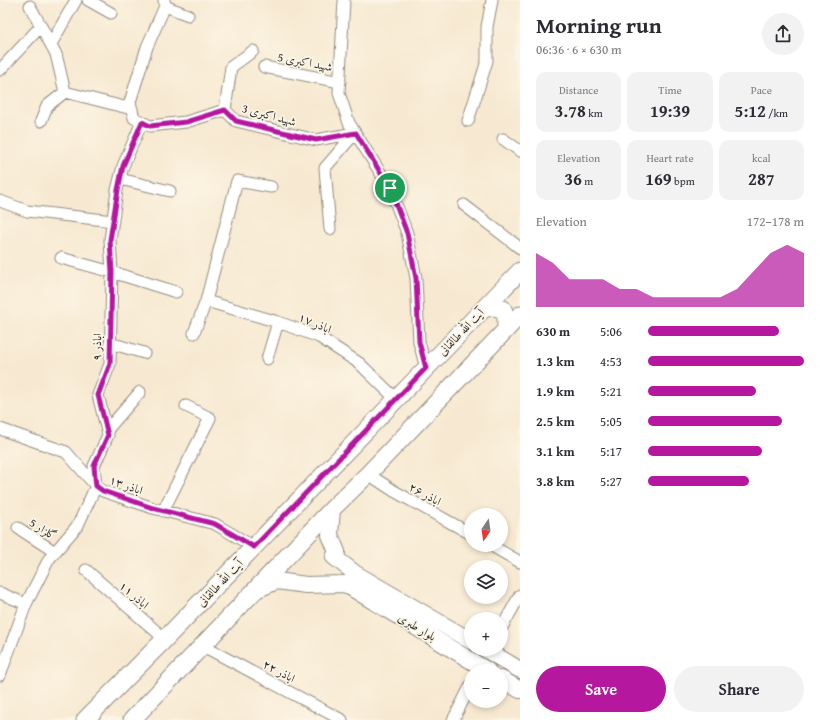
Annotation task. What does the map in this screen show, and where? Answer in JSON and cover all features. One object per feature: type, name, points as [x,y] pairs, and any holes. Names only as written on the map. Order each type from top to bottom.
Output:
[{"type":"main road","name":"آیت الله طالقانی","points":[[85,720],[520,271]]},
{"type":"main road","points":[[483,309],[493,307],[503,309],[506,317],[506,330]]},
{"type":"main road","points":[[132,720],[332,509],[368,474],[520,315]]},
{"type":"main road","points":[[332,509],[330,535],[336,552],[334,557],[351,579]]},
{"type":"main road","points":[[255,590],[276,581],[306,585],[351,579]]},
{"type":"main road","name":"بلوار طبری","points":[[351,579],[464,637]]},
{"type":"main road","name":"بلوار طبری","points":[[351,579],[475,664]]},
{"type":"main road","points":[[498,656],[520,670]]},
{"type":"main road","points":[[508,683],[520,690]]},
{"type":"street","points":[[50,44],[76,0]]},
{"type":"street","points":[[88,0],[111,13]]},
{"type":"street","points":[[344,0],[339,93],[349,122],[390,188],[407,233],[416,278],[419,342],[426,368]]},
{"type":"street","points":[[468,121],[487,61],[487,27],[492,0]]},
{"type":"street","points":[[188,15],[164,3],[147,47],[130,102],[134,118],[150,126],[186,122],[225,110]]},
{"type":"street","points":[[30,6],[56,54],[65,92]]},
{"type":"street","points":[[0,70],[41,26]]},
{"type":"street","name":"شهید اکبری 3","points":[[253,51],[231,67],[225,110],[236,121],[316,140],[356,133]]},
{"type":"street","name":"شهید اکبری 5","points":[[264,67],[340,82]]},
{"type":"street","points":[[65,92],[132,109]]},
{"type":"street","points":[[40,121],[47,106],[65,92]]},
{"type":"street","name":"اباذر ۹","points":[[0,675],[26,604],[49,559],[78,526],[96,486],[94,466],[108,435],[98,395],[110,364],[112,272],[110,240],[123,166],[142,122]]},
{"type":"street","points":[[330,229],[325,168],[356,133]]},
{"type":"street","points":[[503,140],[520,151]]},
{"type":"street","points":[[120,179],[170,191]]},
{"type":"street","points":[[194,333],[206,301],[237,181],[271,187]]},
{"type":"street","points":[[0,201],[28,211],[113,221]]},
{"type":"street","points":[[464,206],[520,248]]},
{"type":"street","points":[[61,258],[176,292]]},
{"type":"street","name":"اباذر ۱۷","points":[[206,301],[278,322],[319,337],[359,363],[396,399]]},
{"type":"street","points":[[268,360],[278,322]]},
{"type":"street","points":[[110,344],[144,353]]},
{"type":"street","points":[[107,430],[140,392]]},
{"type":"street","points":[[163,511],[210,418],[186,406]]},
{"type":"street","name":"اباذر ۱۳","points":[[0,429],[66,452],[96,486],[103,491],[163,511],[215,524],[254,547]]},
{"type":"street","name":"اباذر ۲۶","points":[[368,474],[394,491],[464,530]]},
{"type":"street","name":"گلزار 5","points":[[18,528],[55,552]]},
{"type":"street","points":[[502,552],[520,562]]},
{"type":"street","name":"اباذر ۱۱","points":[[86,570],[165,639]]},
{"type":"street","points":[[0,593],[26,604]]},
{"type":"street","points":[[508,616],[520,595]]},
{"type":"street","name":"اباذر ۲۲","points":[[203,646],[342,720]]},
{"type":"street","points":[[453,720],[464,699]]},
{"type":"route","points":[[225,110],[236,121],[316,140],[356,133],[390,188],[407,233],[416,278],[419,342],[426,368],[254,547],[215,524],[153,508],[103,491],[96,486],[94,466],[108,435],[98,395],[110,364],[112,272],[110,240],[123,166],[142,122],[150,126],[186,122],[225,110]]}]
